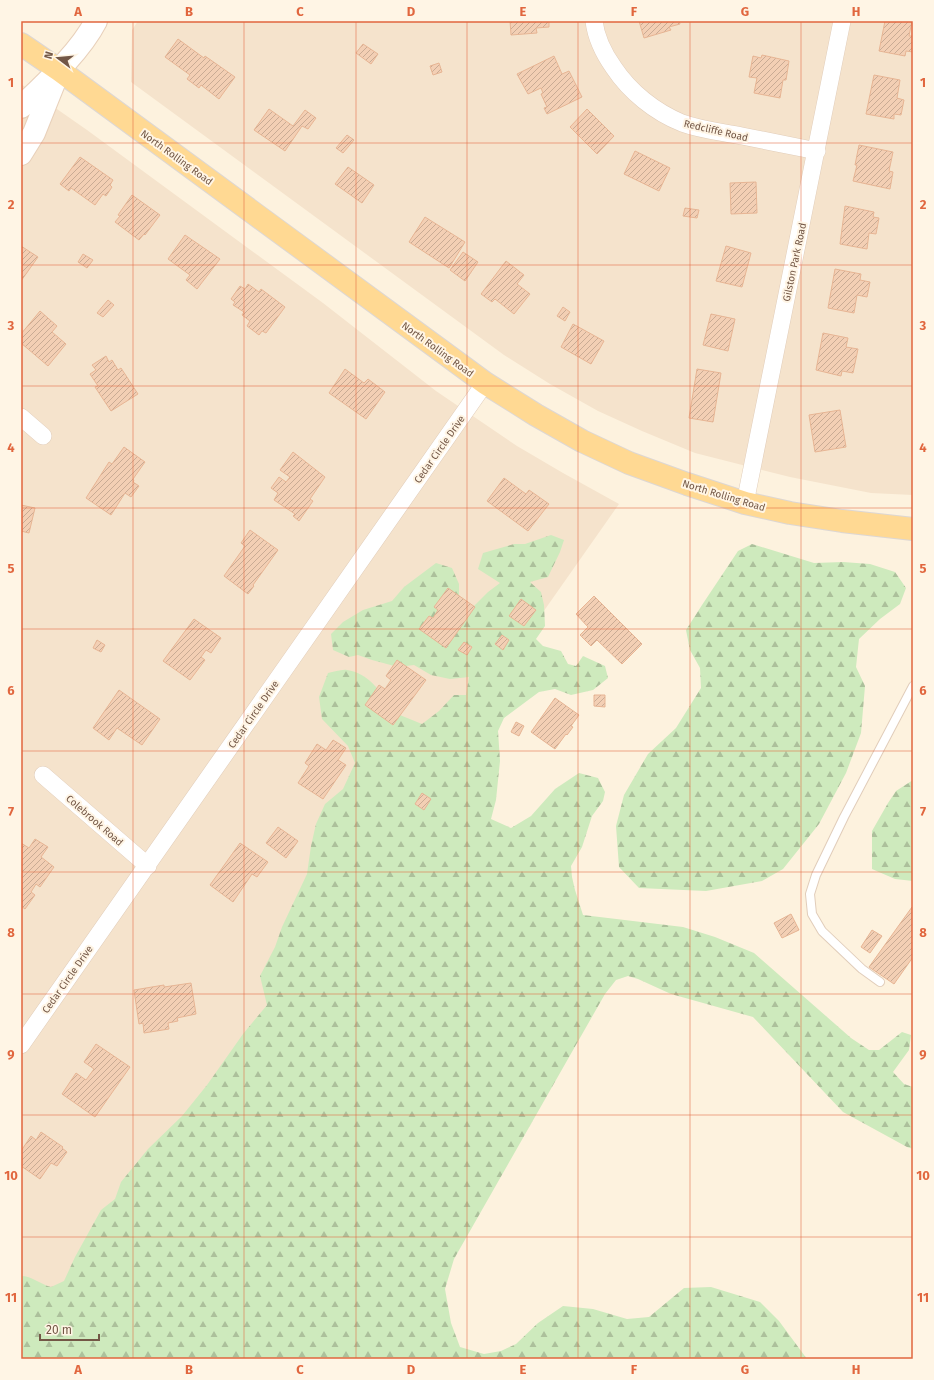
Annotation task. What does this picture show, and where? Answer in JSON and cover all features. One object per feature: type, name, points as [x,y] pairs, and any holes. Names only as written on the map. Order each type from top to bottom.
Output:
[{"type":"main road","name":"North Rolling Road","points":[[21,44],[59,70],[485,383],[542,419],[582,441],[630,463],[745,503],[790,513],[834,520],[913,528]]},
{"type":"street","points":[[21,107],[59,70],[91,31],[96,21]]},
{"type":"street","name":"Redcliffe Road","points":[[594,21],[595,31],[606,57],[620,78],[659,112],[682,123],[817,151]]},
{"type":"street","name":"Gilston Park Road","points":[[745,503],[842,21]]},
{"type":"street","points":[[21,154],[34,133],[59,70]]},
{"type":"street","name":"Cedar Circle Drive","points":[[21,1044],[148,866],[485,383]]},
{"type":"street","points":[[21,417],[43,436]]},
{"type":"street","name":"Colebrook Road","points":[[43,775],[148,866]]},
{"type":"lane","points":[[880,982],[862,969],[822,931],[812,914],[810,894],[816,875],[844,817],[913,686]]},
{"type":"shaded area","points":[[138,21],[913,21],[913,495],[871,493],[790,477],[695,453],[598,411],[550,384],[504,355],[131,82],[132,30]]},
{"type":"shaded area","points":[[21,84],[87,130],[323,303],[436,391],[517,446],[619,504],[21,1355]]},
{"type":"green space","points":[[551,535],[564,540],[560,552],[548,577],[530,582],[541,592],[544,605],[545,626],[536,639],[543,646],[561,651],[568,664],[576,666],[583,656],[605,666],[608,678],[593,690],[571,695],[555,689],[539,692],[504,718],[498,731],[500,761],[496,800],[491,819],[511,828],[531,816],[555,789],[579,773],[598,778],[605,792],[603,801],[592,816],[582,847],[571,866],[575,890],[583,915],[683,927],[715,937],[754,953],[851,1038],[869,1050],[879,1050],[902,1032],[911,1035],[909,1050],[893,1072],[904,1084],[913,1087],[913,1149],[843,1112],[753,1017],[671,994],[628,976],[616,980],[605,994],[454,1259],[445,1289],[451,1323],[460,1347],[484,1354],[501,1351],[516,1344],[538,1323],[563,1306],[593,1309],[627,1319],[649,1317],[684,1288],[711,1287],[760,1302],[779,1321],[807,1359],[21,1359],[21,1276],[29,1277],[51,1287],[64,1281],[75,1257],[101,1210],[115,1199],[121,1182],[148,1149],[182,1116],[207,1085],[243,1034],[267,1005],[260,976],[275,947],[282,927],[307,874],[316,824],[325,804],[343,789],[355,763],[348,746],[322,719],[319,697],[328,673],[345,670],[362,675],[379,690],[390,711],[422,724],[439,711],[454,695],[466,695],[469,677],[450,679],[431,675],[414,665],[398,667],[358,655],[349,657],[333,650],[331,634],[343,622],[363,610],[392,601],[404,587],[436,563],[452,568],[459,584],[459,621],[488,592],[500,583],[478,569],[483,553],[514,544],[525,544]]},
{"type":"green space","points":[[752,544],[814,563],[843,562],[870,564],[895,572],[906,588],[900,604],[880,619],[859,639],[856,667],[865,686],[861,733],[846,773],[819,824],[783,869],[762,881],[706,891],[639,888],[619,867],[616,826],[624,795],[648,754],[676,728],[701,688],[700,668],[690,650],[686,630],[738,551]]},
{"type":"green space","points":[[913,780],[913,881],[895,879],[872,869],[872,831],[896,791]]},
{"type":"building","points":[[510,21],[549,21],[549,27],[536,28],[537,33],[511,35]]},
{"type":"building","points":[[639,21],[679,21],[680,24],[669,27],[671,30],[644,38]]},
{"type":"building","points":[[885,21],[912,21],[909,36],[913,36],[913,52],[906,51],[905,56],[879,51]]},
{"type":"building","points":[[178,39],[204,58],[205,56],[235,77],[219,99],[201,85],[199,88],[187,79],[190,75],[165,57]]},
{"type":"building","points":[[363,44],[378,54],[371,64],[356,53]]},
{"type":"building","points":[[762,55],[789,61],[786,80],[783,80],[780,98],[754,93],[757,78],[749,77],[753,56],[761,58]]},
{"type":"building","points":[[554,56],[562,74],[569,71],[582,97],[547,114],[544,108],[547,107],[541,94],[543,93],[541,88],[528,94],[517,74]]},
{"type":"building","points":[[439,63],[442,72],[433,75],[430,66]]},
{"type":"building","points":[[874,75],[900,80],[897,98],[904,100],[901,115],[894,114],[894,119],[866,114]]},
{"type":"building","points":[[269,109],[293,126],[305,110],[316,118],[308,129],[302,126],[285,151],[254,130]]},
{"type":"building","points":[[587,109],[614,136],[597,154],[570,127]]},
{"type":"building","points":[[347,135],[354,140],[343,153],[336,148]]},
{"type":"building","points":[[859,145],[893,152],[889,171],[893,172],[890,189],[853,181],[857,165],[855,165]]},
{"type":"building","points":[[635,151],[670,168],[659,191],[624,174]]},
{"type":"building","points":[[80,157],[113,180],[110,185],[112,187],[106,196],[103,194],[95,205],[71,188],[69,191],[60,184]]},
{"type":"building","points":[[348,167],[374,185],[362,203],[335,184]]},
{"type":"building","points":[[756,182],[757,213],[731,214],[730,183]]},
{"type":"building","points":[[132,195],[160,215],[145,235],[144,234],[139,240],[115,222]]},
{"type":"building","points":[[845,206],[874,212],[873,217],[879,218],[876,234],[869,233],[867,249],[840,244]]},
{"type":"building","points":[[685,208],[699,210],[697,218],[683,216]]},
{"type":"building","points":[[425,217],[465,242],[449,268],[409,242]]},
{"type":"building","points":[[185,235],[220,259],[197,289],[186,280],[190,275],[168,259]]},
{"type":"building","points":[[21,246],[38,257],[21,281]]},
{"type":"building","points":[[726,246],[751,253],[742,287],[716,281]]},
{"type":"building","points":[[463,252],[478,262],[465,281],[450,270]]},
{"type":"building","points":[[83,254],[93,260],[87,268],[78,262]]},
{"type":"building","points":[[506,261],[524,275],[517,284],[530,294],[514,314],[495,299],[492,302],[481,294]]},
{"type":"building","points":[[835,269],[861,274],[860,280],[870,282],[867,297],[857,295],[854,313],[828,308]]},
{"type":"building","points":[[248,284],[259,292],[261,289],[285,307],[266,333],[262,331],[259,335],[247,326],[250,321],[242,315],[244,312],[233,305],[235,302],[231,299],[240,286],[245,289]]},
{"type":"building","points":[[108,300],[114,305],[103,317],[97,313]]},
{"type":"building","points":[[563,307],[570,312],[565,321],[557,316]]},
{"type":"building","points":[[40,311],[57,326],[52,332],[66,344],[48,366],[21,343],[21,334]]},
{"type":"building","points":[[711,314],[735,319],[728,351],[703,345]]},
{"type":"building","points":[[573,324],[604,341],[591,364],[561,347]]},
{"type":"building","points":[[823,333],[848,338],[846,347],[858,349],[853,373],[842,371],[841,376],[816,370]]},
{"type":"building","points":[[106,356],[109,362],[112,360],[118,370],[121,368],[138,394],[111,411],[95,387],[98,386],[90,374],[96,370],[92,365]]},
{"type":"building","points":[[345,369],[364,383],[368,379],[385,392],[366,419],[329,393]]},
{"type":"building","points":[[697,369],[721,373],[713,422],[689,418]]},
{"type":"building","points":[[840,410],[846,447],[815,452],[809,415]]},
{"type":"building","points":[[124,447],[145,462],[133,479],[133,482],[139,486],[131,497],[125,493],[111,515],[86,498],[109,462],[112,464]]},
{"type":"building","points":[[293,452],[325,477],[310,499],[313,501],[299,521],[293,516],[295,514],[274,500],[278,493],[271,488],[279,477],[286,482],[290,477],[280,470]]},
{"type":"building","points":[[504,478],[526,494],[529,490],[549,504],[528,531],[487,501]]},
{"type":"building","points":[[21,505],[35,508],[29,533],[21,531]]},
{"type":"building","points":[[250,530],[278,550],[248,594],[224,576],[245,546],[241,543]]},
{"type":"building","points":[[448,588],[475,607],[446,648],[419,629],[429,616],[433,618],[438,610],[434,607]]},
{"type":"building","points":[[594,596],[642,644],[622,664],[597,640],[591,646],[580,635],[588,627],[576,614]]},
{"type":"building","points":[[521,599],[536,610],[524,626],[509,616]]},
{"type":"building","points":[[194,619],[221,638],[211,653],[206,650],[201,657],[205,660],[190,680],[163,661]]},
{"type":"building","points":[[502,635],[509,640],[503,650],[495,644]]},
{"type":"building","points":[[97,640],[105,645],[101,652],[93,648]]},
{"type":"building","points":[[464,642],[472,647],[467,655],[458,650]]},
{"type":"building","points":[[397,660],[426,680],[393,725],[365,705],[379,685],[385,689],[391,680],[386,676]]},
{"type":"building","points":[[119,690],[160,719],[142,745],[117,728],[109,740],[93,728]]},
{"type":"building","points":[[594,695],[605,695],[605,707],[594,706]]},
{"type":"building","points":[[555,698],[579,715],[571,726],[573,727],[555,749],[531,732]]},
{"type":"building","points":[[516,722],[524,726],[519,736],[511,732]]},
{"type":"building","points":[[333,740],[346,748],[338,760],[346,765],[323,799],[298,783],[309,766],[305,763],[317,744],[326,750]]},
{"type":"building","points":[[422,793],[431,799],[424,810],[415,804]]},
{"type":"building","points":[[278,827],[298,841],[286,858],[266,843]]},
{"type":"building","points":[[35,839],[48,847],[41,857],[54,867],[40,887],[36,884],[31,892],[35,895],[25,909],[21,906],[21,843],[29,848]]},
{"type":"building","points":[[240,843],[268,862],[257,877],[252,874],[233,902],[210,885]]},
{"type":"building","points":[[912,907],[913,957],[894,984],[869,967]]},
{"type":"building","points":[[791,914],[799,930],[782,938],[774,923]]},
{"type":"building","points":[[872,930],[882,936],[870,953],[861,947]]},
{"type":"building","points":[[191,983],[196,1014],[177,1018],[178,1021],[168,1023],[169,1029],[144,1033],[143,1023],[139,1024],[134,990],[164,985],[164,987]]},
{"type":"building","points":[[96,1044],[130,1067],[95,1117],[62,1094],[76,1073],[86,1080],[94,1069],[84,1062]]},
{"type":"building","points":[[41,1132],[63,1147],[62,1148],[67,1152],[57,1166],[51,1163],[40,1179],[21,1166],[21,1151],[31,1136],[36,1140]]}]
